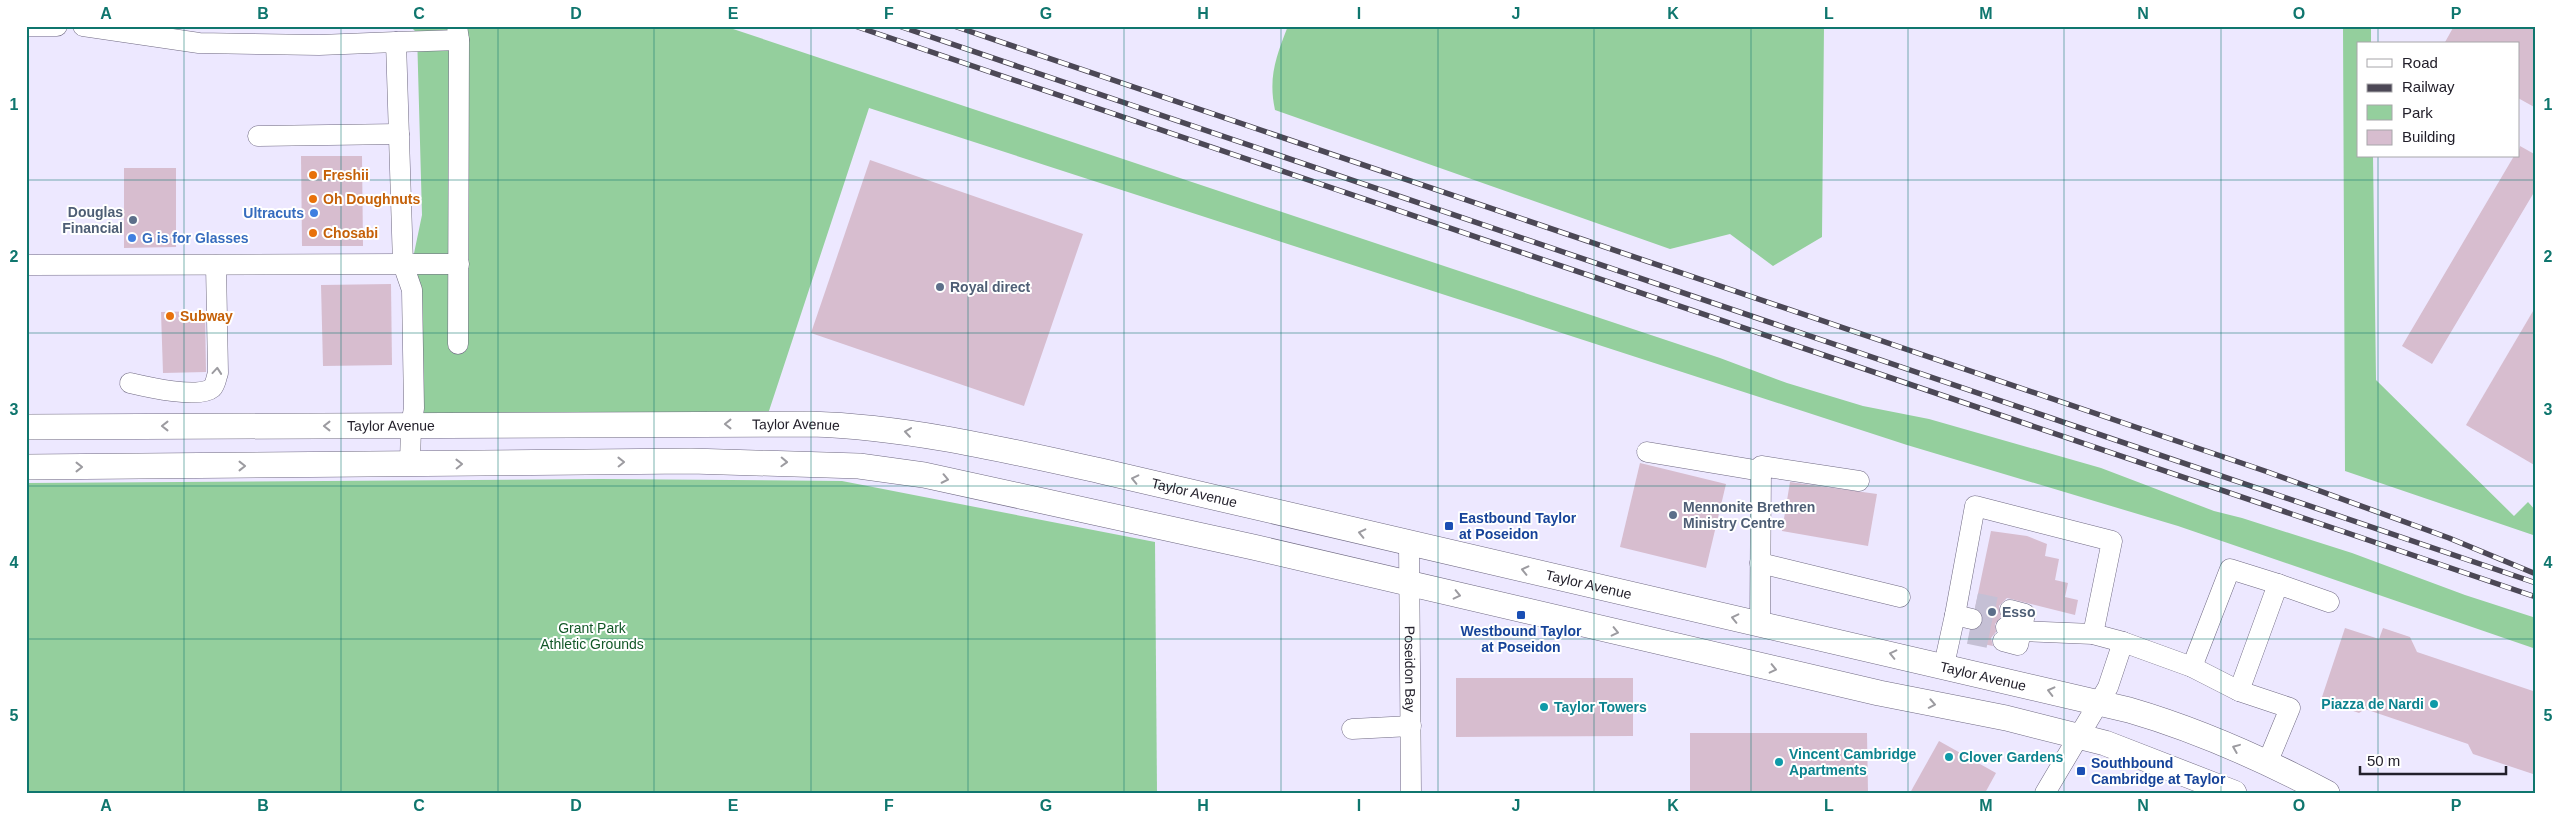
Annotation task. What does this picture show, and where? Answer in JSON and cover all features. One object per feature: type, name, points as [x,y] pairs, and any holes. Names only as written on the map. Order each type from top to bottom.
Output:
[{"type":"main road","name":"Taylor Avenue","points":[[26,427],[801,424],[901,431],[943,437],[1101,471],[1409,544],[1944,665],[2099,703],[2178,725],[2268,761],[2326,793]]},
{"type":"main road","points":[[28,468],[700,461],[859,466],[924,475],[1409,583],[1864,690],[2006,718],[2105,743],[2234,793]]},
{"type":"street","points":[[26,26],[57,26]]},
{"type":"street","points":[[83,26],[199,43],[310,45],[396,42],[458,33],[458,344]]},
{"type":"street","points":[[396,42],[404,264],[412,290],[414,408],[411,426],[410,464]]},
{"type":"street","points":[[258,136],[399,134]]},
{"type":"street","points":[[26,265],[459,264]]},
{"type":"street","points":[[130,383],[161,390],[200,391],[211,389],[215,384],[218,373],[216,265]]},
{"type":"street","points":[[1647,452],[1760,471]]},
{"type":"street","points":[[1760,624],[1761,466],[1859,481]]},
{"type":"street","points":[[1944,665],[1964,616],[1975,506],[2112,541],[2093,634]]},
{"type":"street","name":"Poseidon Bay","points":[[1409,544],[1411,793]]},
{"type":"street","points":[[1760,563],[1900,597]]},
{"type":"street","points":[[2192,667],[2230,569],[2330,602]]},
{"type":"street","points":[[2239,690],[2278,584]]},
{"type":"street","points":[[2010,627],[2093,634],[2123,642],[2192,667],[2239,690],[2290,708],[2268,761]]},
{"type":"street","points":[[2045,793],[2108,687],[2123,642]]},
{"type":"street","points":[[1352,729],[1411,726]]},
{"type":"green space","points":[[410,26],[724,26],[1720,358],[1787,383],[1863,406],[1929,419],[2101,468],[2214,511],[2352,553],[2465,595],[2536,618],[2536,649],[2178,526],[1907,445],[869,108],[765,423],[411,426],[412,263],[422,215],[417,33]]},
{"type":"green space","points":[[1288,26],[1824,26],[1822,237],[1773,266],[1730,234],[1670,249],[1275,110],[1272,87],[1274,67]]},
{"type":"green space","points":[[2343,26],[2371,26],[2371,42],[2357,42],[2357,158],[2373,158],[2376,380],[2514,516],[2528,502],[2536,511],[2536,536],[2345,471]]},
{"type":"green space","name":"Grant Park Athletic Grounds","points":[[601,479],[842,481],[1155,542],[1157,793],[26,793],[26,483]]},
{"type":"building","points":[[2454,26],[2536,26],[2536,108],[2520,99],[2520,42],[2445,42]]},
{"type":"building","points":[[2520,146],[2536,155],[2536,189],[2432,364],[2402,346],[2513,158],[2520,158]]},
{"type":"building","points":[[301,156],[362,156],[363,246],[302,246]]},
{"type":"building","points":[[870,160],[1083,234],[1024,406],[811,333]]},
{"type":"building","points":[[124,168],[176,168],[176,247],[124,248]]},
{"type":"building","points":[[391,284],[392,365],[323,366],[321,285]]},
{"type":"building","points":[[2536,306],[2536,466],[2466,425]]},
{"type":"building","points":[[205,311],[206,372],[163,373],[161,312]]},
{"type":"building","name":"Mennonite Brethren Ministry Centre","points":[[1640,463],[1726,484],[1706,568],[1620,547]]},
{"type":"building","points":[[1790,482],[1877,494],[1868,546],[1782,531]]},
{"type":"building","points":[[1991,531],[2027,536],[2047,544],[2045,556],[2059,559],[2055,580],[2068,583],[2065,597],[2078,600],[2075,615],[2007,598],[1999,606],[2001,617],[1995,624],[1996,632],[1991,638],[1993,646],[1968,641],[1970,631],[1980,627],[1984,621],[1980,611],[1975,608]]},
{"type":"building","name":"Piazza de Nardi","points":[[2345,628],[2379,639],[2383,628],[2410,637],[2417,652],[2536,692],[2536,775],[2473,754],[2468,744],[2365,709],[2359,713],[2321,700]]},
{"type":"building","name":"Taylor Towers","points":[[1456,678],[1633,678],[1633,736],[1456,737]]},
{"type":"building","name":"Vincent Cambridge Apartments","points":[[1690,733],[1867,733],[1868,792],[1690,792]]},
{"type":"building","name":"Clover Gardens","points":[[1939,741],[1996,773],[1985,793],[1910,793]]},
{"type":"tunnel","points":[[1976,603],[2010,610]]},
{"type":"tunnel","points":[[1972,619],[2006,627]]},
{"type":"tunnel","points":[[1969,634],[2003,641]]},
{"type":"railway","points":[[855,26],[2536,597]]},
{"type":"railway","points":[[899,26],[2536,583]]},
{"type":"railway","points":[[954,26],[2265,471],[2449,538],[2536,574]]},
{"type":"place","name":"Freshii","points":[[313,175]]},
{"type":"place","name":"Oh Doughnuts","points":[[313,199]]},
{"type":"place","name":"Ultracuts","points":[[314,213]]},
{"type":"place","name":"Douglas Financial","points":[[133,220]]},
{"type":"place","name":"Chosabi","points":[[313,233]]},
{"type":"place","name":"G is for Glasses","points":[[132,238]]},
{"type":"place","name":"Royal direct","points":[[940,287]]},
{"type":"place","name":"Subway","points":[[170,316]]},
{"type":"place","name":"Mennonite Brethren Ministry Centre","points":[[1673,515]]},
{"type":"place","name":"Eastbound Taylor at Poseidon","points":[[1449,526]]},
{"type":"place","name":"Esso","points":[[1992,612]]},
{"type":"place","name":"Westbound Taylor at Poseidon","points":[[1521,615]]},
{"type":"place","name":"Piazza de Nardi","points":[[2434,704]]},
{"type":"place","name":"Taylor Towers","points":[[1544,707]]},
{"type":"place","name":"Clover Gardens","points":[[1949,757]]},
{"type":"place","name":"Vincent Cambridge Apartments","points":[[1779,762]]},
{"type":"place","name":"Southbound Cambridge at Taylor","points":[[2081,771]]}]
